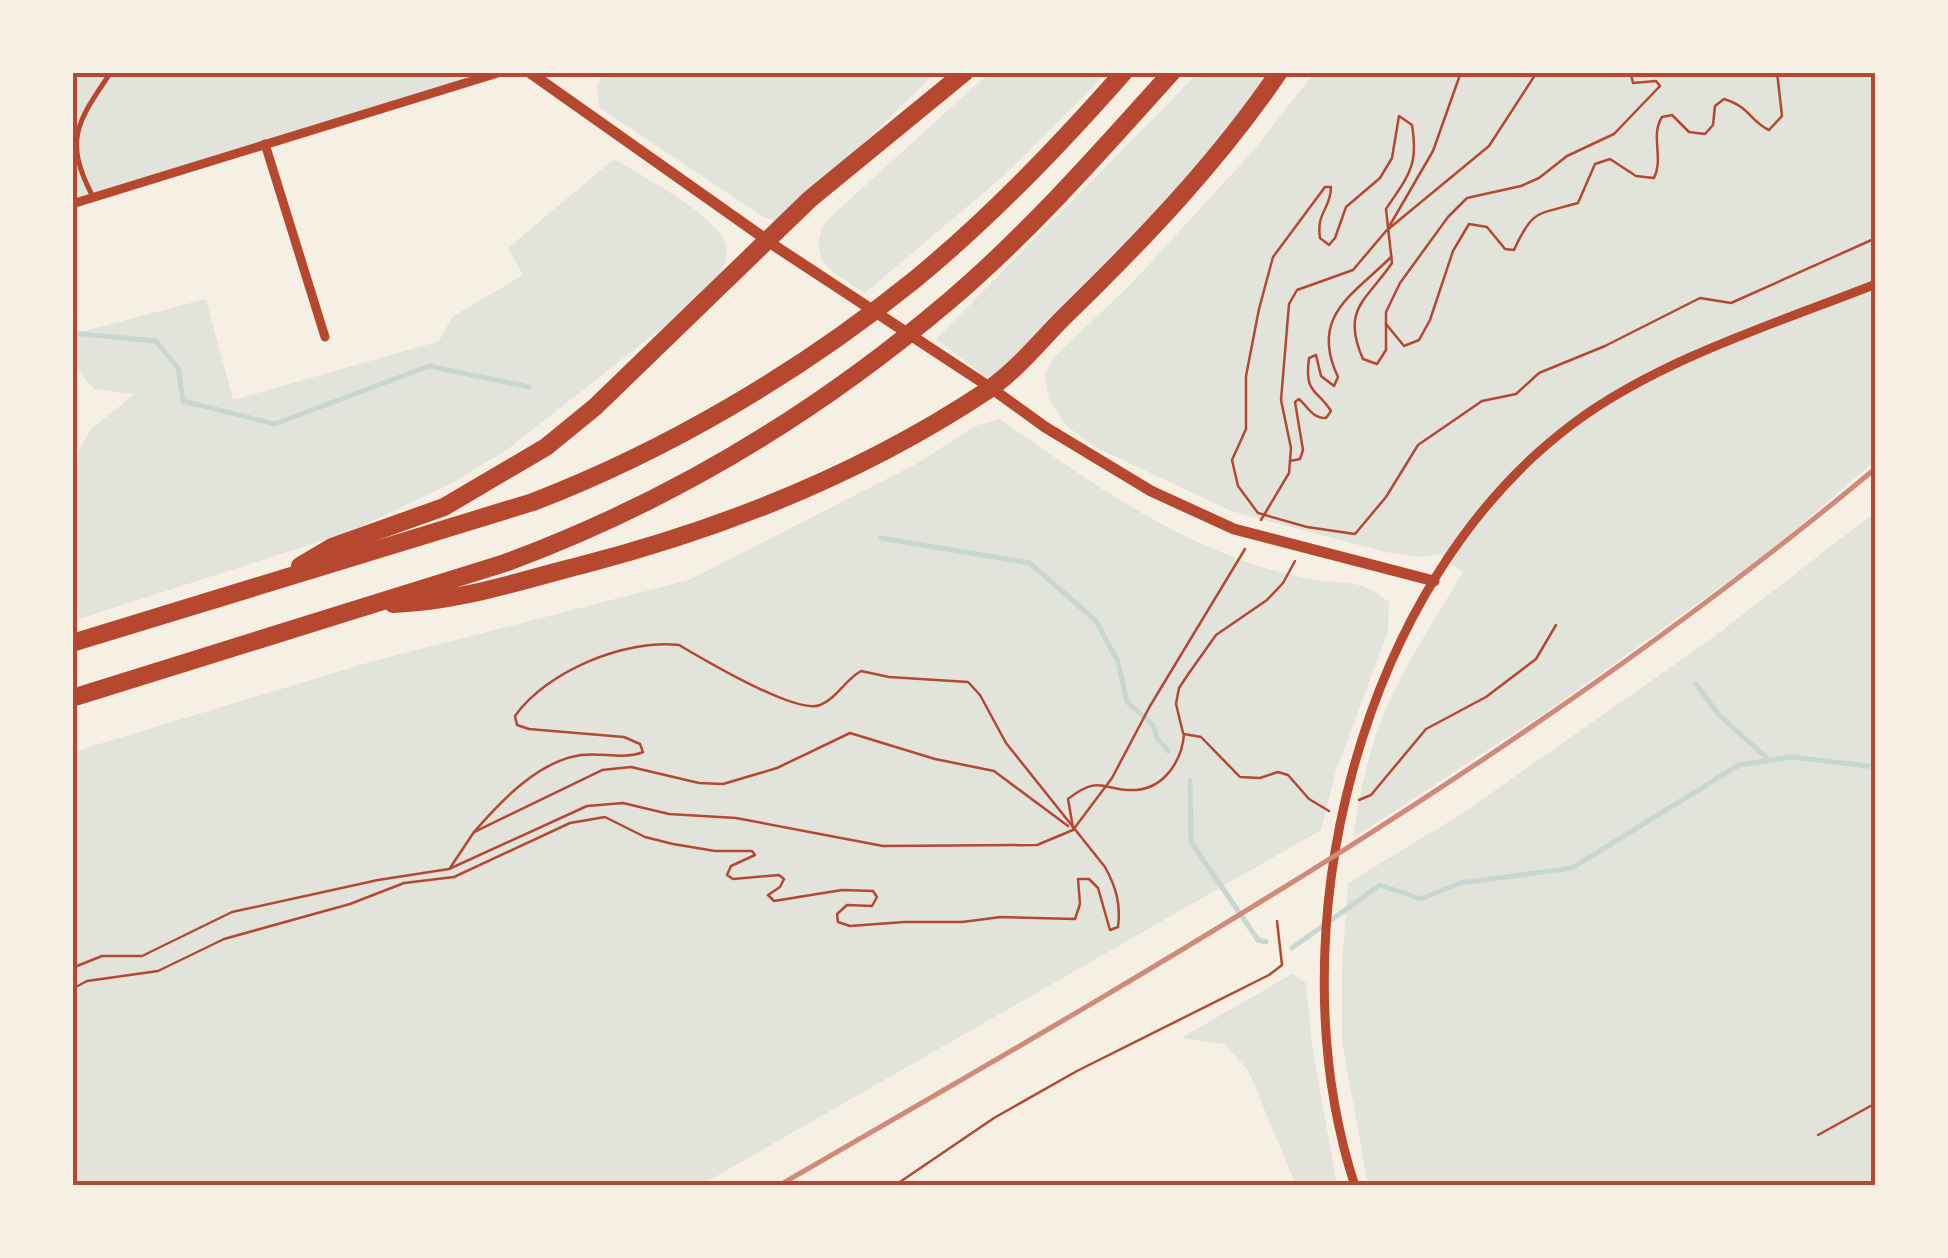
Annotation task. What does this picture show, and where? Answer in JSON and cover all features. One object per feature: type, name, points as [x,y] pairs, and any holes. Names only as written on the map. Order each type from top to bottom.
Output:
[{"type":"highway","points":[[273,580],[332,548],[444,507],[546,447],[595,408],[810,199],[965,72]]},
{"type":"highway","points":[[72,643],[474,522],[592,479],[734,402],[828,343],[912,281],[1013,192],[1124,72]]},
{"type":"highway","points":[[72,698],[505,563],[618,517],[689,482],[761,440],[860,372],[950,300],[1045,210],[1172,72]]},
{"type":"highway","points":[[371,605],[433,603],[718,525],[797,495],[923,429],[991,388],[1143,240],[1240,129],[1279,72]]},
{"type":"street","points":[[72,204],[500,72]]},
{"type":"street","points":[[529,72],[767,240],[1045,427],[1151,492],[1234,529],[1434,581]]},
{"type":"street","points":[[265,144],[325,337]]},
{"type":"street","points":[[1356,1186],[1344,1150],[1327,1037],[1327,929],[1339,830],[1350,782],[1383,687],[1409,625],[1434,581],[1479,514],[1545,445],[1578,420],[1659,373],[1876,284]]},
{"type":"lane","points":[[94,198],[75,152],[78,129],[110,72]]},
{"type":"path","points":[[1258,525],[1289,473],[1291,448],[1281,400],[1289,304],[1297,290],[1353,270],[1386,230],[1434,151],[1461,72]]},
{"type":"path","points":[[1386,230],[1489,146],[1537,72]]},
{"type":"path","points":[[1635,72],[1631,75],[1633,84],[1656,81],[1660,86],[1614,134],[1566,156],[1539,178],[1521,186],[1468,198],[1448,217],[1400,284],[1386,312],[1386,350],[1377,364],[1364,359],[1354,337],[1357,307],[1392,262],[1386,209],[1417,154],[1412,125],[1398,116],[1392,158],[1380,178],[1346,208],[1329,245],[1320,238],[1318,222],[1331,195],[1331,187],[1325,187],[1274,257],[1259,310],[1246,376],[1246,430],[1232,460],[1238,486],[1258,513],[1307,527],[1355,534],[1386,497],[1418,445],[1482,401],[1516,394],[1539,373],[1605,346],[1700,298],[1731,303],[1876,238]]},
{"type":"path","points":[[1386,323],[1404,346],[1419,340],[1430,320],[1453,251],[1470,224],[1487,227],[1505,249],[1514,250],[1525,224],[1533,217],[1578,203],[1595,164],[1610,159],[1636,176],[1654,178],[1660,166],[1656,128],[1662,117],[1672,115],[1689,132],[1704,134],[1713,126],[1716,106],[1724,99],[1742,104],[1770,130],[1782,116],[1777,72]]},
{"type":"path","points":[[1290,461],[1300,459],[1302,450],[1295,402],[1299,399],[1320,418],[1326,418],[1332,411],[1312,392],[1307,373],[1309,358],[1316,355],[1321,376],[1334,386],[1338,377],[1329,353],[1329,332],[1336,308],[1392,256]]},
{"type":"path","points":[[1073,830],[1068,799],[1084,787],[1108,784],[1134,790],[1160,782],[1174,766],[1184,734],[1176,704],[1179,688],[1216,635],[1267,600],[1283,583],[1302,548],[1307,527]]},
{"type":"path","points":[[72,968],[102,956],[142,956],[232,912],[378,880],[449,869],[587,806],[623,803],[669,814],[736,818],[883,846],[1037,845],[1073,830],[1108,784],[1250,540]]},
{"type":"path","points":[[1357,801],[1371,795],[1426,728],[1486,697],[1536,658],[1556,625]]},
{"type":"path","points":[[72,989],[87,981],[158,970],[224,939],[350,904],[404,883],[454,878],[570,823],[605,817],[645,837],[673,844],[715,851],[752,851],[754,855],[731,866],[728,875],[734,879],[779,875],[784,879],[768,895],[774,901],[842,890],[873,891],[877,897],[872,906],[847,905],[836,914],[838,922],[850,926],[1001,917],[1075,918],[1080,904],[1078,879],[1089,878],[1098,888],[1110,930],[1118,927],[1120,908],[1115,885],[1105,866],[1006,743],[968,682],[889,677],[861,671],[814,708],[788,702],[679,645],[660,643],[601,656],[568,670],[524,702],[515,716],[517,725],[529,729],[624,738],[640,744],[643,752],[632,757],[577,755],[544,770],[506,794],[449,869]]},
{"type":"path","points":[[474,832],[602,770],[632,767],[699,783],[723,784],[777,768],[850,733],[994,772],[1073,830]]},
{"type":"path","points":[[1184,734],[1201,737],[1240,777],[1288,774],[1309,800],[1329,812]]},
{"type":"path","points":[[894,1186],[994,1118],[1090,1064],[1269,975],[1282,965],[1276,921]]},
{"type":"path","points":[[1818,1135],[1876,1103]]},
{"type":"shaded area","points":[[603,72],[935,73],[778,221],[763,217],[599,107],[597,87]]},
{"type":"shaded area","points":[[990,72],[1107,73],[1001,178],[865,293],[834,272],[821,256],[820,235],[826,221]]},
{"type":"shaded area","points":[[72,73],[468,73],[458,83],[73,204]]},
{"type":"shaded area","points":[[1198,73],[1286,73],[1249,123],[996,376],[985,376],[936,339]]},
{"type":"shaded area","points":[[1314,73],[1875,73],[1875,461],[1768,553],[1548,711],[1353,838],[1371,750],[1383,716],[1414,653],[1463,572],[1440,554],[1418,557],[1385,552],[1231,511],[1093,446],[1067,426],[1049,400],[1045,375],[1054,357],[1131,284],[1253,151]]},
{"type":"shaded area","points":[[614,159],[695,210],[721,235],[726,258],[710,290],[508,449],[456,481],[352,531],[73,621],[73,460],[92,428],[135,394],[94,389],[73,365],[73,334],[206,299],[233,400],[439,341],[452,317],[523,275],[508,248]]},
{"type":"shaded area","points":[[1000,419],[1108,492],[1193,540],[1278,571],[1360,585],[1389,602],[1388,631],[1335,774],[1321,830],[701,1185],[73,1186],[73,752],[370,662],[689,580],[916,464],[977,425]]},
{"type":"shaded area","points":[[1875,512],[1875,1185],[1368,1185],[1342,1042],[1348,883],[1463,813],[1715,636]]},
{"type":"shaded area","points":[[1292,974],[1306,983],[1312,1045],[1337,1185],[1296,1185],[1248,1070],[1224,1044],[1181,1038]]},
{"type":"waterway","points":[[72,333],[156,341],[178,368],[183,401],[275,424],[429,366],[529,387]]},
{"type":"waterway","points":[[881,538],[1030,563],[1096,621],[1118,662],[1127,702],[1153,725],[1157,738],[1168,751]]},
{"type":"waterway","points":[[1696,684],[1719,715],[1769,760]]},
{"type":"waterway","points":[[1292,948],[1380,885],[1421,899],[1460,883],[1572,868],[1739,765],[1792,757],[1876,767]]},
{"type":"waterway","points":[[1190,781],[1191,842],[1258,940],[1266,942]]},
{"type":"railway","points":[[778,1186],[1343,851],[1616,668],[1748,571],[1876,468]]}]
